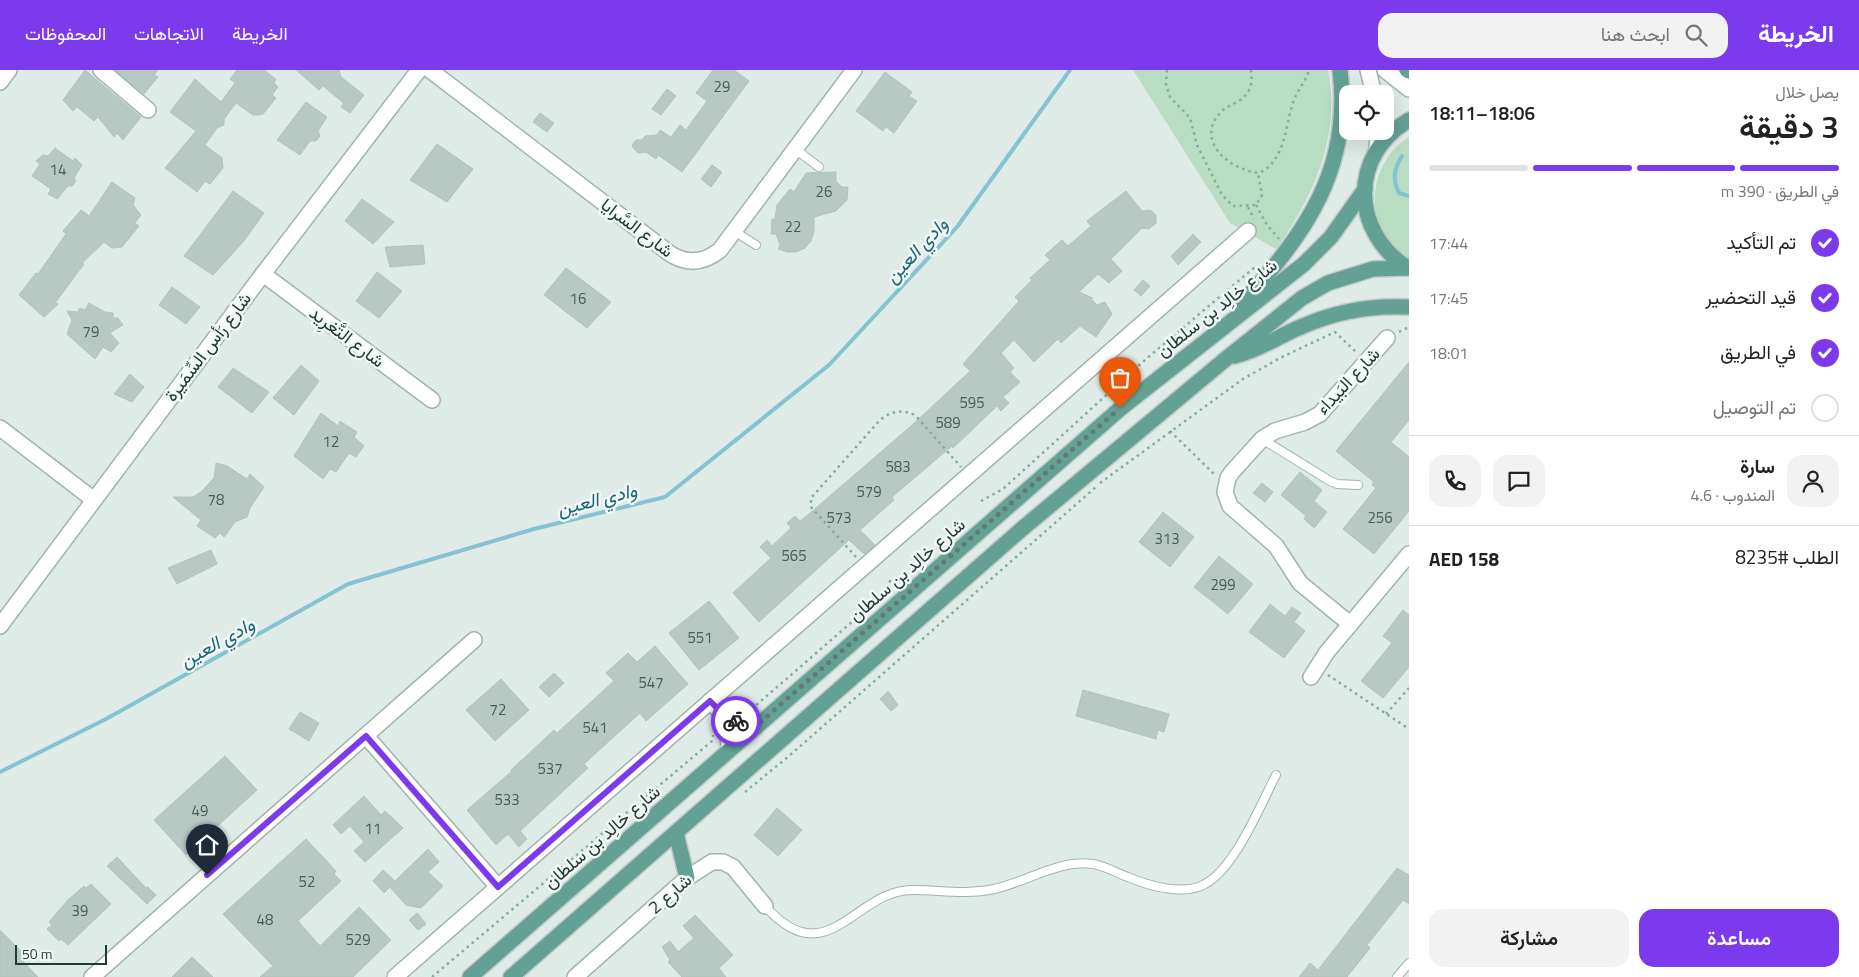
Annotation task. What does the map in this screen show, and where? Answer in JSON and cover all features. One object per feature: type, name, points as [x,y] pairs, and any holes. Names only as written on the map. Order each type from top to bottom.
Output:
[{"type":"main road","points":[[1215,332],[1281,245],[1314,212],[1335,156],[1341,117],[1340,70]]},
{"type":"main road","points":[[1408,268],[1394,259],[1374,235],[1365,205],[1364,189],[1366,176],[1377,150],[1387,137],[1409,120]]},
{"type":"main road","name":"شارع خالِد بن سلطان","points":[[470,977],[1120,408],[1318,251],[1343,222],[1364,189]]},
{"type":"main road","points":[[511,977],[1023,528],[1226,358],[1302,298],[1328,283],[1349,274],[1373,269],[1408,268]]},
{"type":"main road","points":[[1226,358],[1255,350],[1303,326],[1339,313],[1377,307],[1409,307]]},
{"type":"main road","points":[[676,833],[687,878]]},
{"type":"street","points":[[0,82],[9,70]]},
{"type":"street","points":[[101,70],[148,110]]},
{"type":"street","name":"شارع رَأس السِّمَيرة","points":[[0,626],[263,274],[419,70]]},
{"type":"street","name":"شارع السَّرايا","points":[[430,70],[676,257],[691,262],[707,259],[720,250],[854,70]]},
{"type":"street","points":[[1368,70],[1372,85]]},
{"type":"street","points":[[1385,70],[1409,89]]},
{"type":"street","points":[[1377,150],[1378,140]]},
{"type":"street","points":[[395,977],[498,887],[714,706],[864,567],[1248,231]]},
{"type":"street","name":"شارع التَّغرِيد","points":[[263,274],[432,400]]},
{"type":"street","name":"شارع البَيداء","points":[[1226,485],[1232,472],[1262,439],[1275,431],[1305,422],[1320,414],[1387,338]]},
{"type":"street","points":[[0,428],[94,500]]},
{"type":"street","points":[[1226,485],[1227,500],[1234,512],[1276,546],[1300,583],[1350,624]]},
{"type":"street","points":[[1314,672],[1350,624],[1409,554]]},
{"type":"street","points":[[92,977],[474,640]]},
{"type":"street","points":[[714,706],[732,719],[756,726]]},
{"type":"street","points":[[714,706],[728,734],[729,750]]},
{"type":"street","points":[[366,736],[498,887]]},
{"type":"street","name":"شارع 2","points":[[575,977],[687,878],[706,864],[723,862],[733,867],[765,906]]},
{"type":"lane","points":[[795,149],[819,167]]},
{"type":"lane","points":[[734,231],[756,245]]},
{"type":"lane","points":[[1262,439],[1330,481],[1337,484],[1358,485]]},
{"type":"lane","points":[[765,906],[788,925],[805,931],[823,932],[850,920],[873,902],[889,894],[912,890],[955,893],[983,891],[1075,864],[1104,867],[1127,877],[1154,885],[1194,889],[1214,879],[1228,865],[1276,775]]},
{"type":"lane","points":[[1397,977],[1409,963]]},
{"type":"path","points":[[1167,70],[1166,84],[1170,97],[1190,118],[1197,145],[1222,196],[1233,206],[1256,205]]},
{"type":"path","points":[[1251,70],[1249,91],[1238,102],[1227,107],[1219,115],[1212,136],[1215,149],[1224,160],[1258,173],[1264,171],[1277,156],[1284,139],[1291,107],[1309,70]]},
{"type":"path","points":[[1256,205],[1262,195],[1258,173]]},
{"type":"path","points":[[1256,205],[1281,245]]},
{"type":"path","points":[[1281,245],[1286,233]]},
{"type":"path","points":[[981,500],[1003,489],[1146,359],[1258,264]]},
{"type":"path","points":[[738,797],[789,756],[1099,484],[1170,430],[1261,368],[1335,332],[1366,362]]},
{"type":"path","points":[[864,567],[811,507],[811,503],[816,490],[856,450],[880,420],[894,412],[905,412],[915,416],[968,476]]},
{"type":"path","points":[[1170,430],[1226,485]]},
{"type":"path","points":[[741,708],[754,707],[761,701],[882,595],[891,579]]},
{"type":"path","points":[[1314,672],[1409,729]]},
{"type":"path","points":[[1386,714],[1409,688]]},
{"type":"path","points":[[432,977],[712,741],[713,733]]},
{"type":"green space","points":[[1133,70],[1328,70],[1331,118],[1321,165],[1302,208],[1276,249],[1230,223]]},
{"type":"green space","points":[[1409,137],[1409,258],[1393,247],[1383,232],[1377,216],[1375,198],[1377,180],[1384,163],[1395,149]]},
{"type":"building","points":[[85,70],[141,117],[123,140],[117,133],[114,137],[98,117],[94,121],[77,107],[73,111],[63,100]]},
{"type":"building","points":[[115,70],[158,70],[154,75],[158,77],[144,94]]},
{"type":"building","points":[[237,70],[264,70],[276,79],[274,83],[278,87],[272,95],[276,98],[263,114],[258,115],[253,115],[236,103],[224,119],[224,125],[217,128],[205,145],[222,158],[223,168],[210,184],[205,181],[197,192],[165,168],[196,131],[170,112],[195,79],[221,102],[235,83],[230,79]]},
{"type":"building","points":[[296,70],[339,70],[341,77],[364,95],[350,113],[341,107],[344,103],[323,86],[319,90]]},
{"type":"building","points":[[713,70],[734,70],[749,81],[682,172],[658,155],[656,159],[646,152],[638,153],[632,145],[636,140],[642,140],[645,136],[657,135],[660,130],[671,137],[680,125],[686,130],[707,101],[696,93]]},
{"type":"building","points":[[885,72],[912,92],[909,96],[917,101],[894,133],[886,127],[883,131],[856,111]]},
{"type":"building","points":[[667,89],[676,96],[661,115],[652,109]]},
{"type":"building","points":[[306,102],[327,117],[318,131],[320,136],[316,141],[310,141],[300,155],[277,140]]},
{"type":"building","points":[[540,113],[554,123],[547,132],[533,122]]},
{"type":"building","points":[[437,144],[473,169],[447,202],[410,180]]},
{"type":"building","points":[[55,148],[73,161],[75,158],[82,165],[74,178],[76,181],[72,186],[68,186],[57,199],[48,194],[51,189],[32,176],[40,164],[36,161],[43,155],[48,156]]},
{"type":"building","points":[[712,165],[722,172],[711,187],[701,179]]},
{"type":"building","points":[[836,172],[836,181],[842,187],[848,187],[847,200],[836,211],[814,217],[814,232],[811,241],[805,248],[796,252],[778,249],[780,245],[776,234],[771,234],[772,219],[775,219],[777,205],[790,189],[794,192],[806,173]]},
{"type":"building","points":[[112,182],[135,198],[133,205],[141,215],[135,223],[139,226],[122,247],[112,248],[104,242],[82,263],[84,264],[55,303],[58,304],[44,317],[19,295],[36,273],[38,274],[66,234],[63,231],[81,210],[89,216]]},
{"type":"building","points":[[233,191],[264,213],[244,241],[213,275],[184,256]]},
{"type":"building","points":[[1126,191],[1142,211],[1150,210],[1156,215],[1156,223],[1149,229],[1142,228],[1111,259],[1122,271],[1109,283],[1098,274],[1079,292],[1093,298],[1091,299],[1097,305],[1105,302],[1112,314],[1096,337],[1080,326],[1061,343],[1058,339],[1034,362],[1014,340],[1001,353],[1014,368],[1010,372],[1020,382],[1003,397],[1009,403],[1001,411],[997,406],[953,448],[952,446],[892,497],[894,500],[860,530],[875,545],[872,548],[864,554],[849,540],[759,622],[733,593],[771,558],[760,547],[767,540],[772,546],[791,528],[787,523],[795,516],[800,521],[809,514],[911,426],[968,373],[970,371],[963,364],[1019,301],[1015,297],[1032,280],[1030,278],[1050,260],[1045,255],[1062,240],[1068,246],[1091,226],[1087,221]]},
{"type":"building","points":[[362,199],[394,222],[373,244],[345,221]]},
{"type":"building","points":[[1193,234],[1201,242],[1178,265],[1171,256]]},
{"type":"building","points":[[423,245],[425,264],[390,267],[385,247]]},
{"type":"building","points":[[566,268],[611,302],[587,328],[544,295]]},
{"type":"building","points":[[377,272],[402,291],[379,318],[356,301]]},
{"type":"building","points":[[1143,280],[1150,286],[1141,296],[1134,290]]},
{"type":"building","points":[[172,287],[200,307],[186,324],[159,305]]},
{"type":"building","points":[[89,303],[105,312],[113,313],[113,318],[118,318],[123,325],[110,333],[119,343],[111,352],[103,347],[95,359],[67,334],[72,320],[67,311],[78,312],[80,308],[85,310]]},
{"type":"building","points":[[1409,362],[1409,420],[1391,442],[1409,457],[1409,511],[1374,554],[1343,529],[1376,488],[1372,485],[1374,482],[1336,451]]},
{"type":"building","points":[[301,365],[319,381],[294,415],[273,398]]},
{"type":"building","points":[[233,368],[269,392],[252,413],[218,387]]},
{"type":"building","points":[[130,374],[144,387],[132,402],[114,394]]},
{"type":"building","points":[[321,413],[338,426],[340,421],[357,432],[354,437],[364,446],[356,457],[349,453],[336,472],[330,469],[323,479],[294,456]]},
{"type":"building","points":[[216,463],[227,466],[247,479],[250,474],[264,487],[250,508],[247,517],[235,522],[224,537],[220,533],[215,538],[197,526],[201,520],[173,497],[193,497],[202,491],[214,478]]},
{"type":"building","points":[[1300,472],[1322,490],[1314,501],[1327,512],[1314,528],[1304,519],[1306,516],[1281,495]]},
{"type":"building","points":[[1262,483],[1273,492],[1265,502],[1253,493]]},
{"type":"building","points":[[1163,512],[1194,537],[1170,567],[1139,542]]},
{"type":"building","points":[[211,550],[217,564],[177,584],[168,568]]},
{"type":"building","points":[[1219,556],[1253,584],[1228,614],[1194,587]]},
{"type":"building","points":[[709,601],[739,638],[699,670],[669,633]]},
{"type":"building","points":[[1270,604],[1285,616],[1292,607],[1301,613],[1294,622],[1305,631],[1284,658],[1249,632]]},
{"type":"building","points":[[1403,610],[1409,615],[1409,667],[1383,698],[1361,681],[1392,643],[1383,636]]},
{"type":"building","points":[[655,646],[688,684],[646,721],[640,713],[584,764],[588,768],[520,831],[527,839],[519,847],[508,834],[496,845],[467,810],[512,771],[554,730],[557,733],[614,681],[606,673],[628,653],[637,662]]},
{"type":"building","points":[[554,673],[564,683],[549,697],[539,687]]},
{"type":"building","points":[[501,679],[529,710],[495,741],[466,710]]},
{"type":"building","points":[[1083,690],[1169,714],[1164,732],[1158,730],[1156,739],[1076,716]]},
{"type":"building","points":[[888,691],[898,705],[891,711],[880,699]]},
{"type":"building","points":[[300,712],[319,723],[309,741],[289,729]]},
{"type":"building","points":[[225,756],[257,790],[186,855],[154,820]]},
{"type":"building","points":[[364,796],[381,815],[385,811],[403,828],[365,862],[354,851],[364,842],[350,826],[341,834],[333,825]]},
{"type":"building","points":[[777,808],[802,830],[778,856],[754,835]]},
{"type":"building","points":[[306,839],[336,871],[334,874],[341,881],[298,921],[320,946],[359,907],[391,940],[353,977],[260,977],[273,966],[223,914]]},
{"type":"building","points":[[428,849],[439,862],[428,872],[443,886],[421,908],[406,905],[390,887],[384,893],[373,881],[383,870],[395,881]]},
{"type":"building","points":[[117,857],[146,888],[148,887],[156,895],[147,904],[107,866]]},
{"type":"building","points":[[1397,868],[1409,875],[1409,904],[1403,900],[1367,945],[1370,948],[1347,977],[1299,977],[1310,963],[1318,970]]},
{"type":"building","points":[[91,884],[111,904],[68,945],[61,939],[59,941],[47,929],[52,925],[49,922],[68,900],[84,886],[86,888]]},
{"type":"building","points":[[417,913],[426,924],[418,930],[409,920]]},
{"type":"building","points":[[695,915],[733,955],[719,968],[726,977],[682,977],[668,962],[670,960],[662,947],[670,941],[678,952],[694,938],[683,926]]},
{"type":"building","points":[[0,930],[24,954],[20,958],[38,977],[0,977]]},
{"type":"building","points":[[192,957],[213,977],[172,977]]},
{"type":"waterway","name":"وادي العين","points":[[0,772],[106,719],[348,584],[534,529],[665,497],[829,365],[957,227],[1070,70]]},
{"type":"waterway","points":[[1402,156],[1397,165],[1395,183],[1399,193],[1409,196]]},
{"type":"way so far","points":[[736,721],[756,726],[1120,408]]},
{"type":"route","points":[[207,875],[366,736],[498,887],[710,701],[718,710],[736,721]]}]
